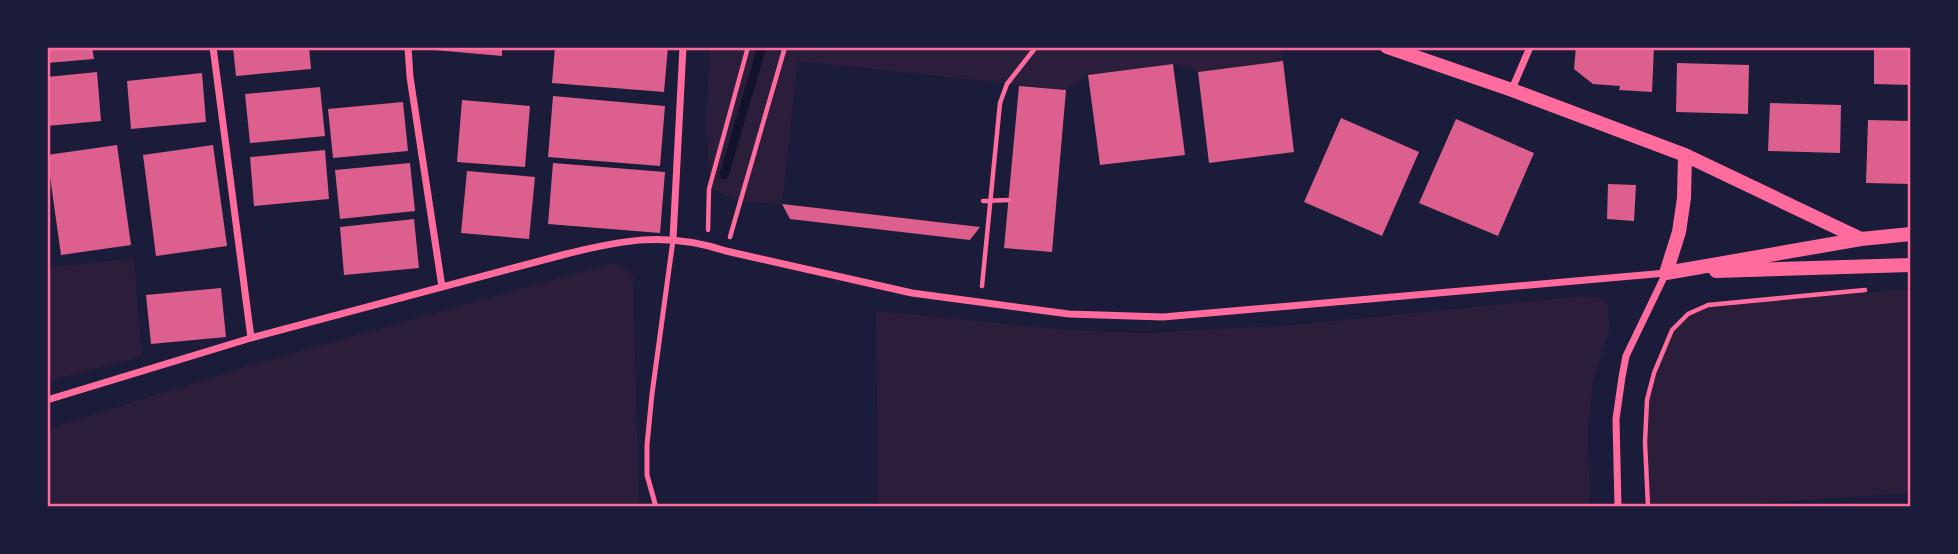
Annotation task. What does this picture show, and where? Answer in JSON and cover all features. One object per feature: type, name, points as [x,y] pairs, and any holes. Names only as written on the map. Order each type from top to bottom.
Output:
[{"type":"main road","points":[[1387,47],[1512,90],[1685,155],[1861,239]]},
{"type":"main road","points":[[1666,273],[1679,232],[1685,155]]},
{"type":"main road","points":[[1666,273],[1861,239],[1911,234]]},
{"type":"main road","points":[[1666,273],[1911,265]]},
{"type":"street","points":[[212,47],[251,338]]},
{"type":"street","points":[[408,47],[410,77],[442,287]]},
{"type":"street","points":[[673,239],[683,47]]},
{"type":"street","points":[[1512,90],[1530,47]]},
{"type":"street","points":[[47,400],[251,338],[603,245],[634,241],[673,239],[707,245],[912,293],[980,303],[1069,314],[1163,317],[1666,273]]},
{"type":"street","points":[[1618,507],[1616,419],[1626,356],[1666,273]]},
{"type":"lane","points":[[656,507],[647,475],[647,445],[673,239]]},
{"type":"path","points":[[707,245],[709,189],[748,47]]},
{"type":"path","points":[[726,251],[785,47]]},
{"type":"path","points":[[980,303],[1002,93],[1036,47]]},
{"type":"path","points":[[983,201],[1009,200]]},
{"type":"path","points":[[1648,507],[1645,442],[1647,400],[1654,373],[1672,330],[1688,314],[1707,305],[1870,290]]},
{"type":"shaded area","points":[[710,47],[1278,47],[1281,48],[1283,61],[1198,72],[1173,64],[1088,75],[1066,90],[798,61],[782,204],[740,202],[710,189],[706,118]]},
{"type":"shaded area","points":[[134,258],[142,357],[47,381],[47,268]]},
{"type":"shaded area","points":[[612,263],[625,267],[633,277],[639,507],[47,507],[47,429],[254,364]]},
{"type":"shaded area","points":[[1911,289],[1911,493],[1696,507],[1649,507],[1645,442],[1647,400],[1654,373],[1672,330],[1688,314],[1708,305]]},
{"type":"shaded area","points":[[1584,296],[1600,298],[1608,306],[1610,327],[1593,384],[1588,428],[1590,507],[878,507],[876,311],[1068,330],[1143,333],[1292,325]]},
{"type":"building","points":[[47,47],[92,47],[94,59],[47,63]]},
{"type":"building","points":[[233,47],[309,47],[311,69],[236,76]]},
{"type":"building","points":[[434,47],[502,47],[502,56],[434,50]]},
{"type":"building","points":[[555,47],[668,47],[664,92],[552,83]]},
{"type":"building","points":[[1576,47],[1654,47],[1652,92],[1619,90],[1620,86],[1593,84],[1574,69]]},
{"type":"building","points":[[1874,47],[1911,47],[1911,85],[1874,84]]},
{"type":"building","points":[[1283,61],[1294,152],[1209,163],[1198,72]]},
{"type":"building","points":[[1677,63],[1749,65],[1748,114],[1676,112]]},
{"type":"building","points":[[1173,64],[1185,155],[1100,165],[1088,75]]},
{"type":"building","points":[[97,72],[101,121],[47,126],[47,77]]},
{"type":"building","points":[[202,73],[206,122],[131,129],[127,81]]},
{"type":"building","points":[[1019,86],[1066,90],[1052,252],[1004,248]]},
{"type":"building","points":[[320,87],[325,136],[250,143],[245,94]]},
{"type":"building","points":[[553,96],[665,106],[660,166],[548,157]]},
{"type":"building","points":[[462,100],[530,106],[525,167],[457,162]]},
{"type":"building","points":[[403,102],[408,151],[333,158],[328,109]]},
{"type":"building","points":[[1770,103],[1841,105],[1840,153],[1768,151]]},
{"type":"building","points":[[1341,118],[1419,152],[1382,236],[1304,202]]},
{"type":"building","points":[[1456,119],[1534,153],[1498,236],[1419,203]]},
{"type":"building","points":[[1868,120],[1911,121],[1911,184],[1866,183]]},
{"type":"building","points":[[117,145],[131,245],[61,255],[47,155]]},
{"type":"building","points":[[213,145],[227,246],[156,256],[143,155]]},
{"type":"building","points":[[325,150],[329,199],[254,206],[250,157]]},
{"type":"building","points":[[410,163],[415,211],[340,219],[335,170]]},
{"type":"building","points":[[553,163],[665,172],[660,233],[548,224]]},
{"type":"building","points":[[467,171],[535,177],[529,239],[461,233]]},
{"type":"building","points":[[1608,184],[1636,185],[1634,221],[1607,219]]},
{"type":"building","points":[[782,204],[980,227],[970,240],[790,219]]},
{"type":"building","points":[[414,219],[419,268],[344,275],[340,227]]},
{"type":"building","points":[[221,288],[226,337],[151,344],[146,295]]},
{"type":"waterway","points":[[724,175],[762,47]]}]
